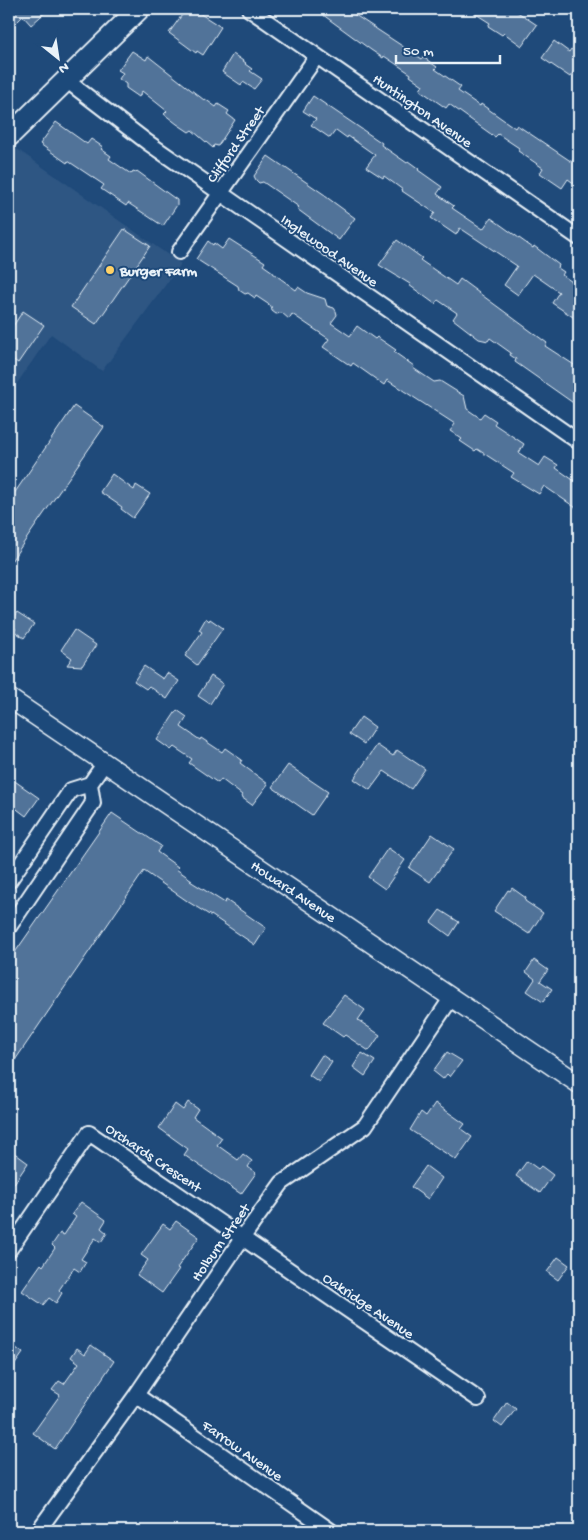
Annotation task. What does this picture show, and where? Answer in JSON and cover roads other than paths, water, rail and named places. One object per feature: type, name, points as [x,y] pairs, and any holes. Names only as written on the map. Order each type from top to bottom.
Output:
[{"type":"main road","points":[[9,136],[139,9]]},
{"type":"street","name":"Huntington Avenue","points":[[249,9],[579,238]]},
{"type":"street","name":"Clifford Street","points":[[179,252],[317,56]]},
{"type":"street","name":"Inglewood Avenue","points":[[66,80],[147,142],[579,442]]},
{"type":"street","name":"Howard Avenue","points":[[9,698],[579,1084]]},
{"type":"street","points":[[9,880],[71,790],[90,784],[104,764]]},
{"type":"street","points":[[9,927],[94,803],[90,784]]},
{"type":"street","name":"Holburn Street","points":[[38,1531],[136,1395],[282,1183],[365,1126],[452,997]]},
{"type":"street","name":"Orchards Crescent","points":[[9,1250],[89,1133],[243,1237]]},
{"type":"street","name":"Oakridge Avenue","points":[[243,1237],[478,1399]]},
{"type":"street","name":"Farrow Avenue","points":[[136,1395],[331,1531]]},
{"type":"place","name":"Burger Farm","points":[[110,270]]}]
